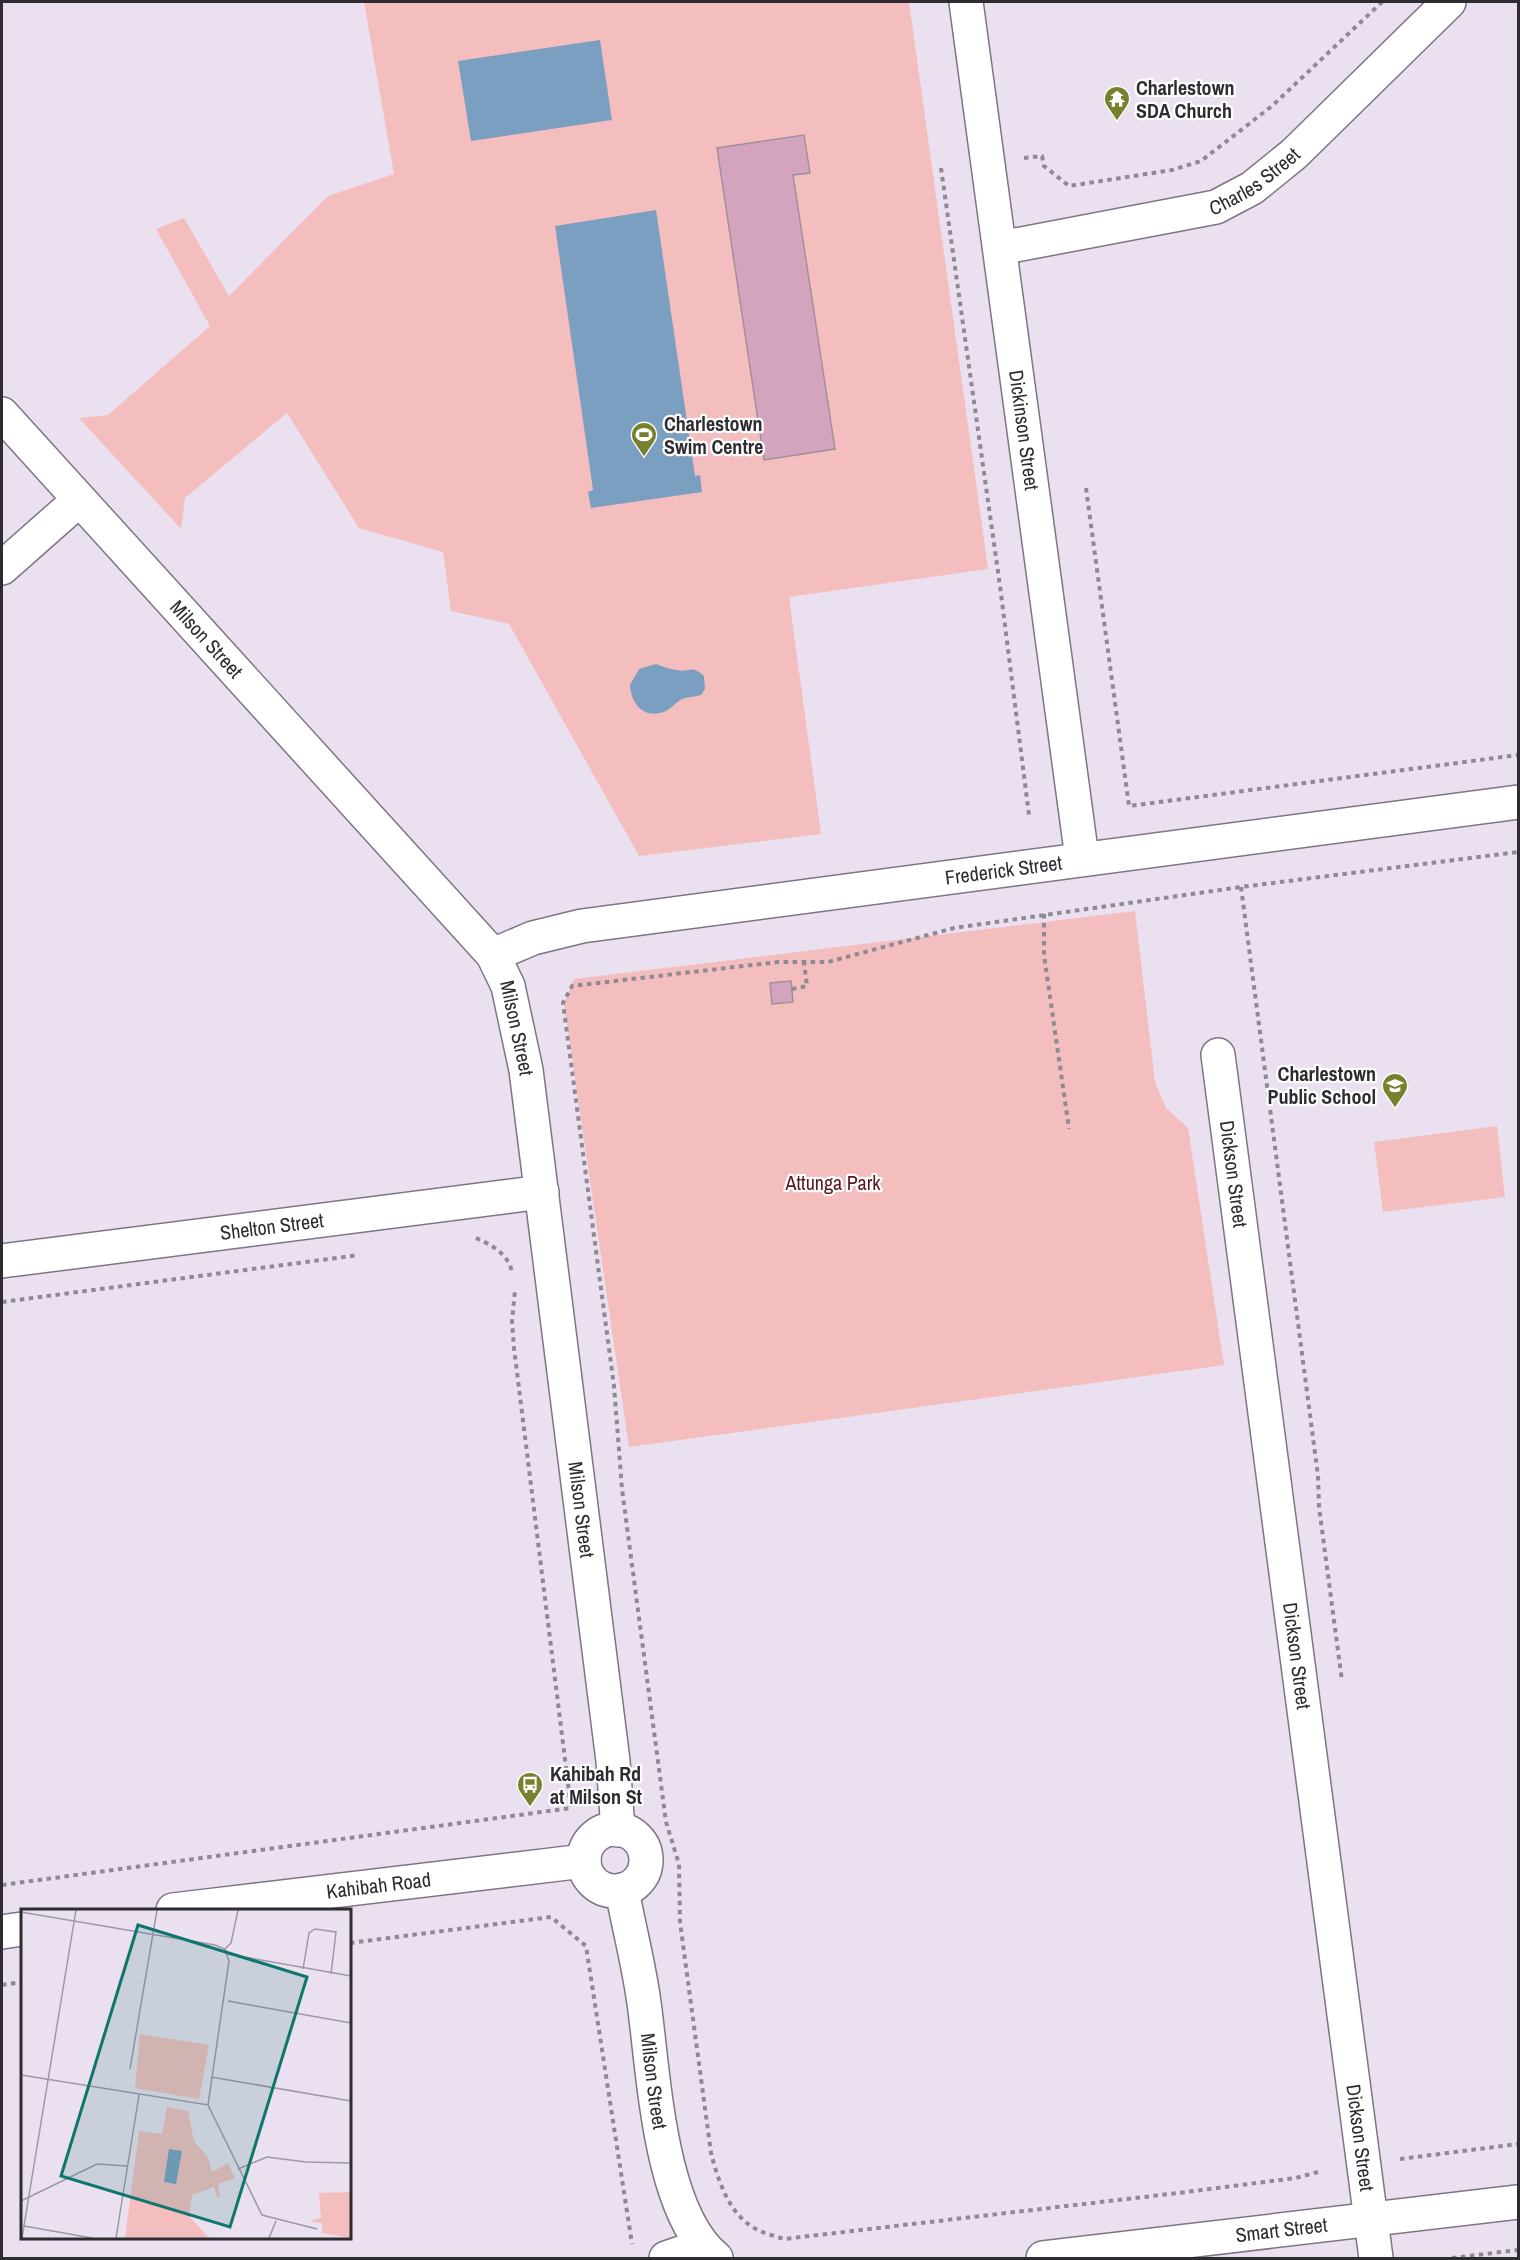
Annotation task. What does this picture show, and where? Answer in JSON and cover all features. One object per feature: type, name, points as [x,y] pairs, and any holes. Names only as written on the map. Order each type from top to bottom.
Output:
[{"type":"street","name":"Dickinson Street","points":[[966,2],[1082,858]]},
{"type":"street","name":"Charles Street","points":[[1000,248],[1205,210],[1243,193],[1294,154],[1449,2]]},
{"type":"street","name":"Milson Street","points":[[2,414],[493,955],[508,986],[526,1070],[542,1192],[612,1749],[618,1830]]},
{"type":"street","points":[[2,568],[78,500]]},
{"type":"street","name":"Frederick Street","points":[[493,955],[533,938],[582,926],[1518,802]]},
{"type":"street","name":"Dickson Street","points":[[1218,1055],[1376,2259]]},
{"type":"street","name":"Shelton Street","points":[[2,1261],[542,1192]]},
{"type":"street","points":[[618,1830],[636,1837],[645,1854],[644,1873],[631,1887],[622,1890],[604,1889],[596,1885],[585,1869],[584,1861],[586,1850],[598,1834],[618,1830]]},
{"type":"street","name":"Kahibah Road","points":[[189,1909],[584,1861]]},
{"type":"street","name":"Milson Street","points":[[622,1890],[644,2000],[661,2134],[676,2196],[708,2252]]},
{"type":"street","points":[[2,1932],[21,1929]]},
{"type":"street","name":"Smart Street","points":[[1043,2259],[1518,2202]]},
{"type":"street","points":[[666,2259],[708,2252]]},
{"type":"path","points":[[1024,158],[1042,156],[1044,166],[1070,186],[1173,170],[1202,161],[1272,106],[1382,2]]},
{"type":"path","points":[[940,168],[1000,586],[1029,815]]},
{"type":"path","points":[[1086,488],[1130,806],[1518,755]]},
{"type":"path","points":[[1318,2172],[1296,2178],[1178,2193],[784,2238],[755,2229],[732,2207],[719,2182],[709,2141],[680,1922],[679,1864],[666,1822],[622,1489],[614,1386],[563,1003],[572,986],[778,962],[828,962],[954,928],[1240,887],[1518,852]]},
{"type":"path","points":[[1240,887],[1318,1476],[1319,1507],[1342,1681]]},
{"type":"path","points":[[1044,914],[1044,955],[1069,1129]]},
{"type":"path","points":[[792,989],[807,986],[804,962]]},
{"type":"path","points":[[472,1233],[476,1239]]},
{"type":"path","points":[[464,1241],[476,1239],[491,1244],[502,1253],[511,1266],[513,1279]]},
{"type":"path","points":[[2,1302],[369,1254]]},
{"type":"path","points":[[591,1264],[597,1263]]},
{"type":"path","points":[[2,1885],[570,1808],[514,1348],[512,1321],[515,1286]]},
{"type":"path","points":[[351,1943],[551,1917],[586,1946],[633,2248]]},
{"type":"path","points":[[2,1985],[21,1982]]},
{"type":"path","points":[[1399,2159],[1518,2144]]},
{"type":"path","points":[[1452,2259],[1518,2250]]},
{"type":"green space","name":"Charlestown Swim Centre","points":[[364,2],[909,2],[988,569],[789,597],[821,834],[639,856],[509,624],[451,611],[443,552],[359,528],[287,413],[185,498],[181,529],[79,418],[108,415],[210,326],[156,229],[184,218],[229,296],[328,196],[394,174]]},
{"type":"green space","name":"Attunga Park","points":[[1135,911],[1155,1082],[1166,1108],[1188,1128],[1224,1365],[629,1447],[564,1003],[574,979]]},
{"type":"green space","points":[[1497,1126],[1505,1197],[1383,1212],[1374,1142]]},
{"type":"water","points":[[600,40],[612,120],[471,141],[458,61]]},
{"type":"water","points":[[656,210],[695,476],[700,475],[702,492],[591,508],[588,492],[593,490],[555,226]]},
{"type":"water","points":[[656,664],[681,671],[696,670],[704,676],[705,689],[701,695],[682,699],[666,711],[652,714],[640,709],[633,699],[630,685],[639,669]]},
{"type":"building","points":[[804,135],[810,173],[793,175],[835,449],[764,460],[717,148]]},
{"type":"building","points":[[791,981],[793,1002],[772,1004],[770,983]]},
{"type":"place","name":"Charlestown SDA Church","points":[[1117,122]]},
{"type":"place","name":"Charlestown Swim Centre","points":[[644,458]]},
{"type":"place","name":"Charlestown Public School","points":[[1395,1109]]},
{"type":"place","name":"Kahibah Rd at Milson St","points":[[530,1808]]}]
